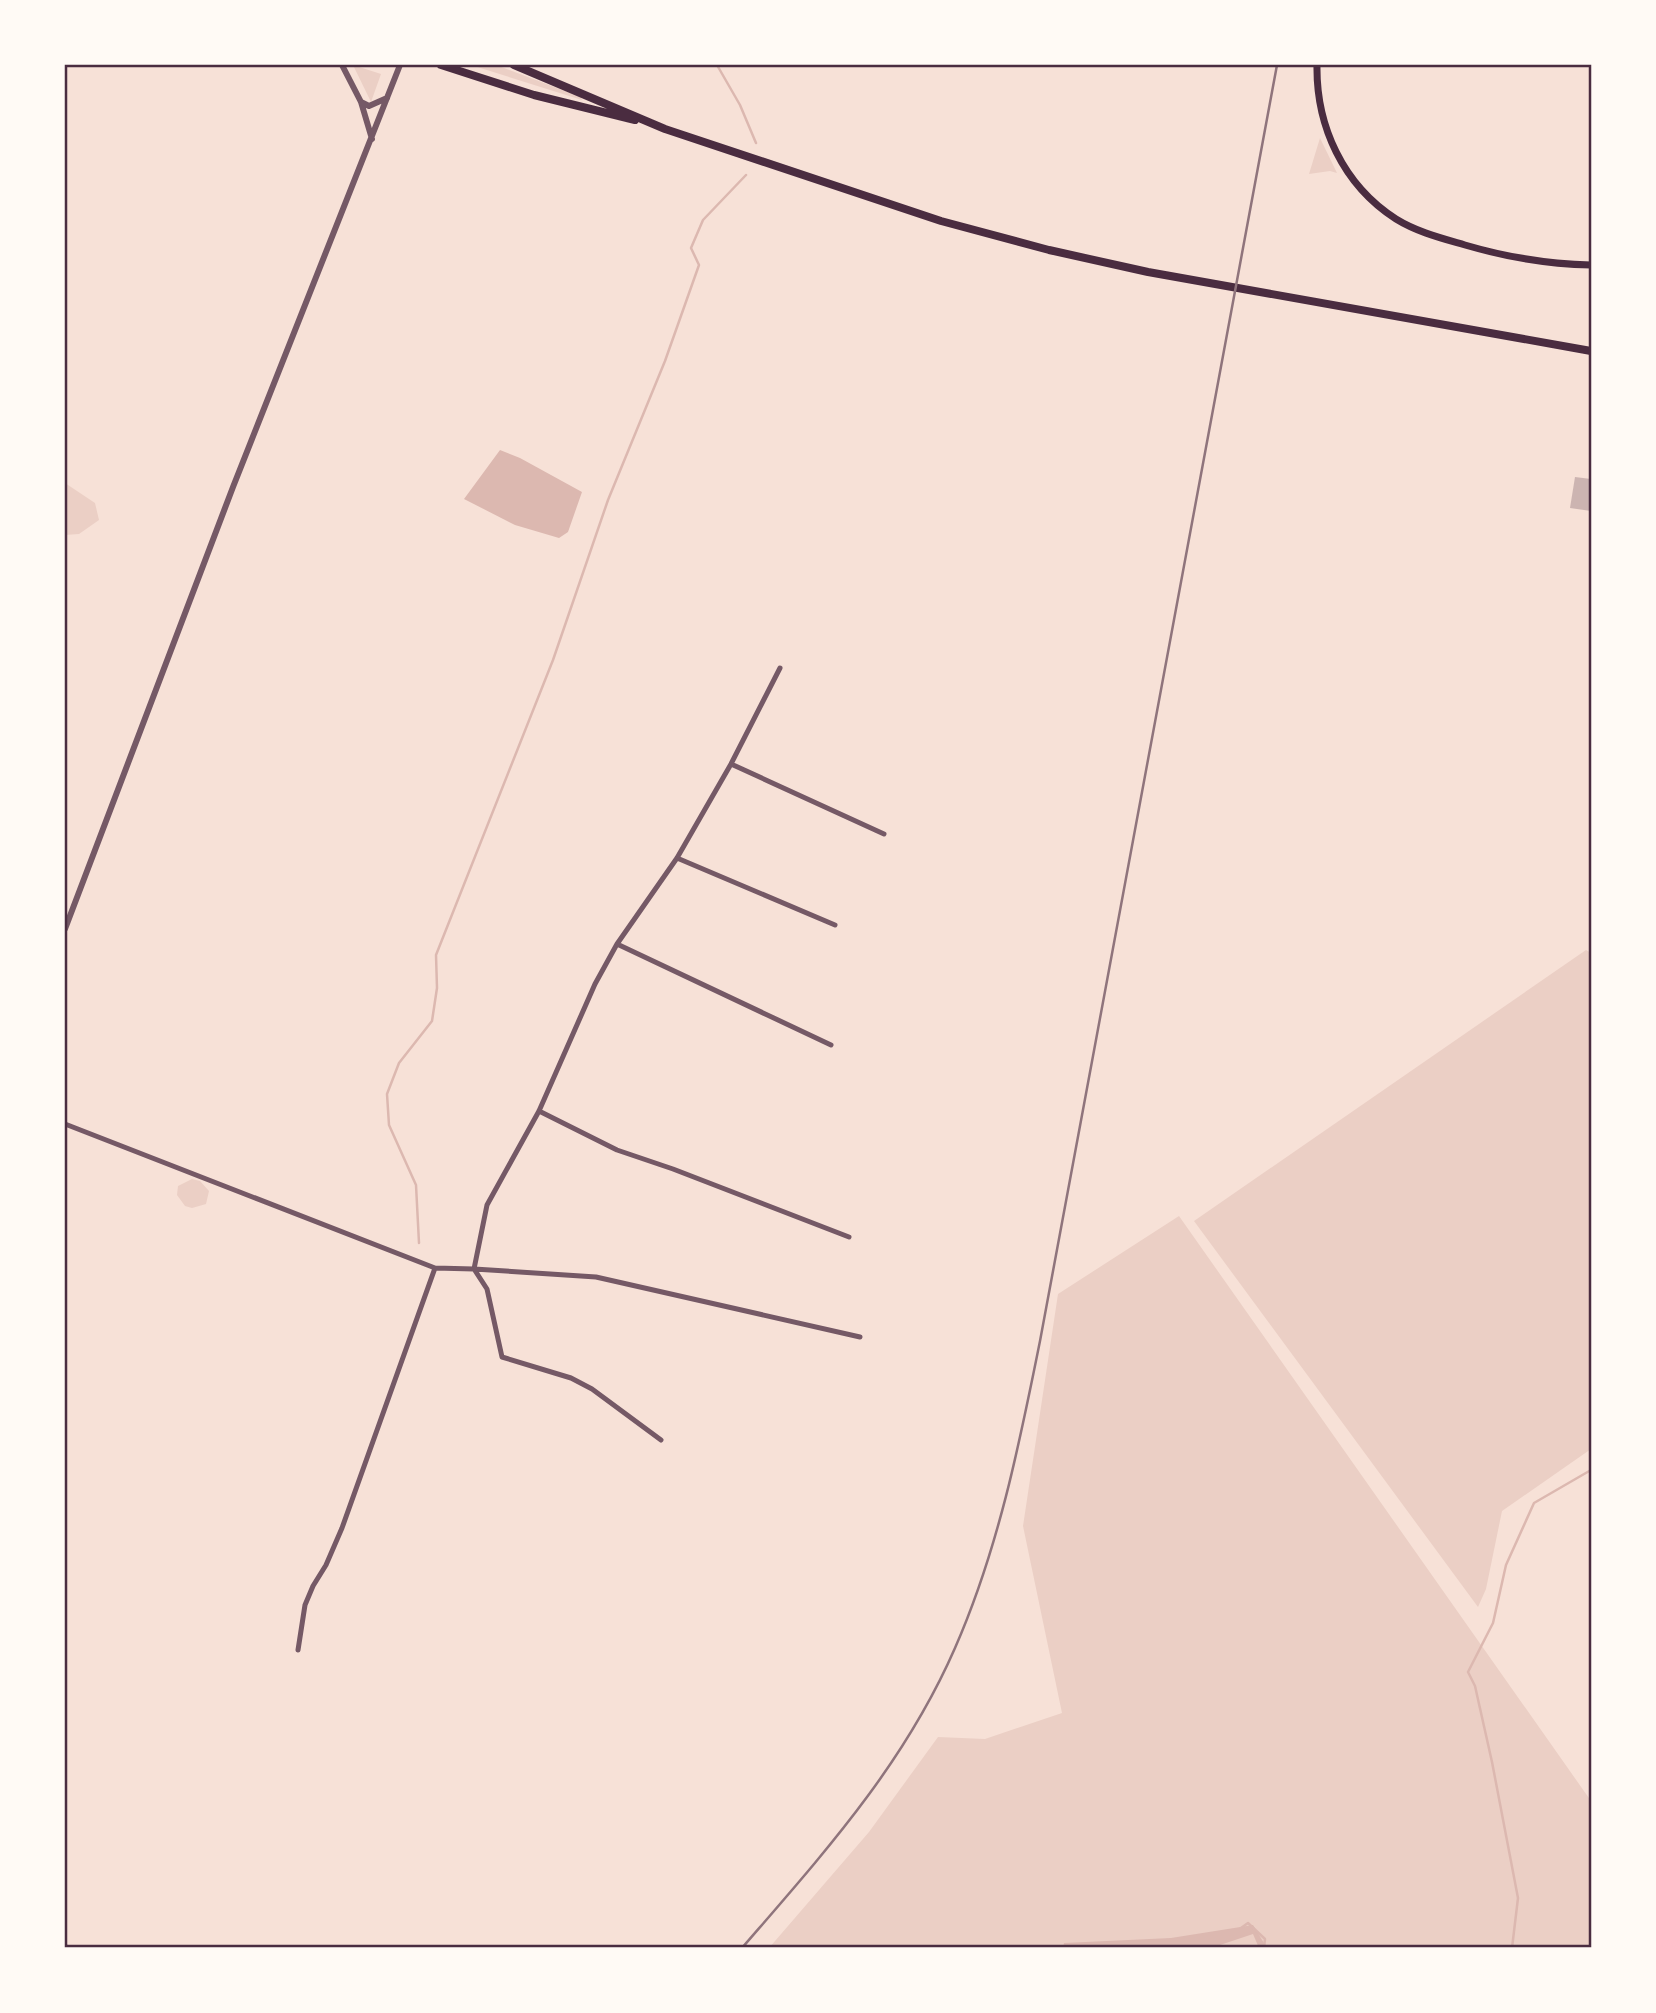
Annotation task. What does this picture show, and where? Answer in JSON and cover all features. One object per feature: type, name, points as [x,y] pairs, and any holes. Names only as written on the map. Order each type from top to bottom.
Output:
[{"type":"main road","points":[[441,65],[534,95],[652,124],[940,220],[1049,250],[1148,272],[1591,351]]},
{"type":"main road","points":[[514,65],[652,124]]},
{"type":"main road","points":[[1317,65],[1316,85],[1322,118],[1333,149],[1373,202],[1397,219],[1427,234],[1489,252],[1580,265],[1591,262]]},
{"type":"street","points":[[342,65],[360,102],[372,139]]},
{"type":"street","points":[[65,929],[233,487],[400,65]]},
{"type":"street","points":[[360,102],[369,106],[388,97]]},
{"type":"street","points":[[661,1440],[592,1389],[571,1378],[502,1357],[487,1289],[474,1269],[487,1205],[539,1111],[595,984],[617,944],[677,858],[731,764],[780,668]]},
{"type":"street","points":[[731,764],[884,834]]},
{"type":"street","points":[[677,858],[835,925]]},
{"type":"street","points":[[617,944],[831,1045]]},
{"type":"street","points":[[539,1111],[617,1150],[849,1237]]},
{"type":"street","points":[[65,1124],[435,1268],[596,1277],[860,1337]]},
{"type":"street","points":[[299,1650],[305,1605],[342,1528],[435,1268]]},
{"type":"shaded area","points":[[353,65],[381,74],[371,102]]},
{"type":"shaded area","points":[[471,65],[496,65],[581,97],[582,100]]},
{"type":"shaded area","points":[[1320,138],[1337,173],[1330,171],[1309,174]]},
{"type":"shaded area","points":[[500,450],[582,492],[568,532],[559,538],[515,525],[464,499]]},
{"type":"shaded area","points":[[65,483],[95,503],[99,520],[79,534],[65,535]]},
{"type":"shaded area","points":[[1586,950],[1591,953],[1591,1449],[1502,1511],[1486,1589],[1478,1607],[1194,1221]]},
{"type":"shaded area","points":[[192,1179],[200,1181],[209,1191],[206,1204],[192,1208],[185,1206],[177,1195],[178,1186]]},
{"type":"shaded area","points":[[1179,1216],[1591,1801],[1591,1948],[769,1948],[869,1832],[938,1737],[985,1739],[1062,1713],[1023,1526],[1058,1294]]},
{"type":"shaded area","points":[[1253,1925],[1267,1948],[1259,1948],[1253,1934],[1220,1945],[1197,1948],[1063,1948],[1064,1943],[1171,1938]]},
{"type":"building","points":[[1575,477],[1591,479],[1591,511],[1570,508]]},
{"type":"waterway","points":[[717,65],[740,105],[756,143]]},
{"type":"waterway","points":[[419,1243],[416,1185],[389,1125],[387,1094],[399,1063],[432,1021],[437,988],[436,955],[553,660],[608,500],[665,361],[699,265],[691,248],[703,220],[746,175]]},
{"type":"waterway","points":[[1512,1948],[1518,1898],[1492,1762],[1475,1686],[1468,1672],[1493,1623],[1506,1565],[1534,1503],[1591,1470]]},
{"type":"waterway","points":[[1241,1928],[1248,1923],[1265,1939],[1264,1948]]},
{"type":"railway","points":[[742,1948],[832,1842],[912,1731],[935,1691],[970,1611],[1006,1497],[1040,1341],[1074,1163],[1277,65]]}]
